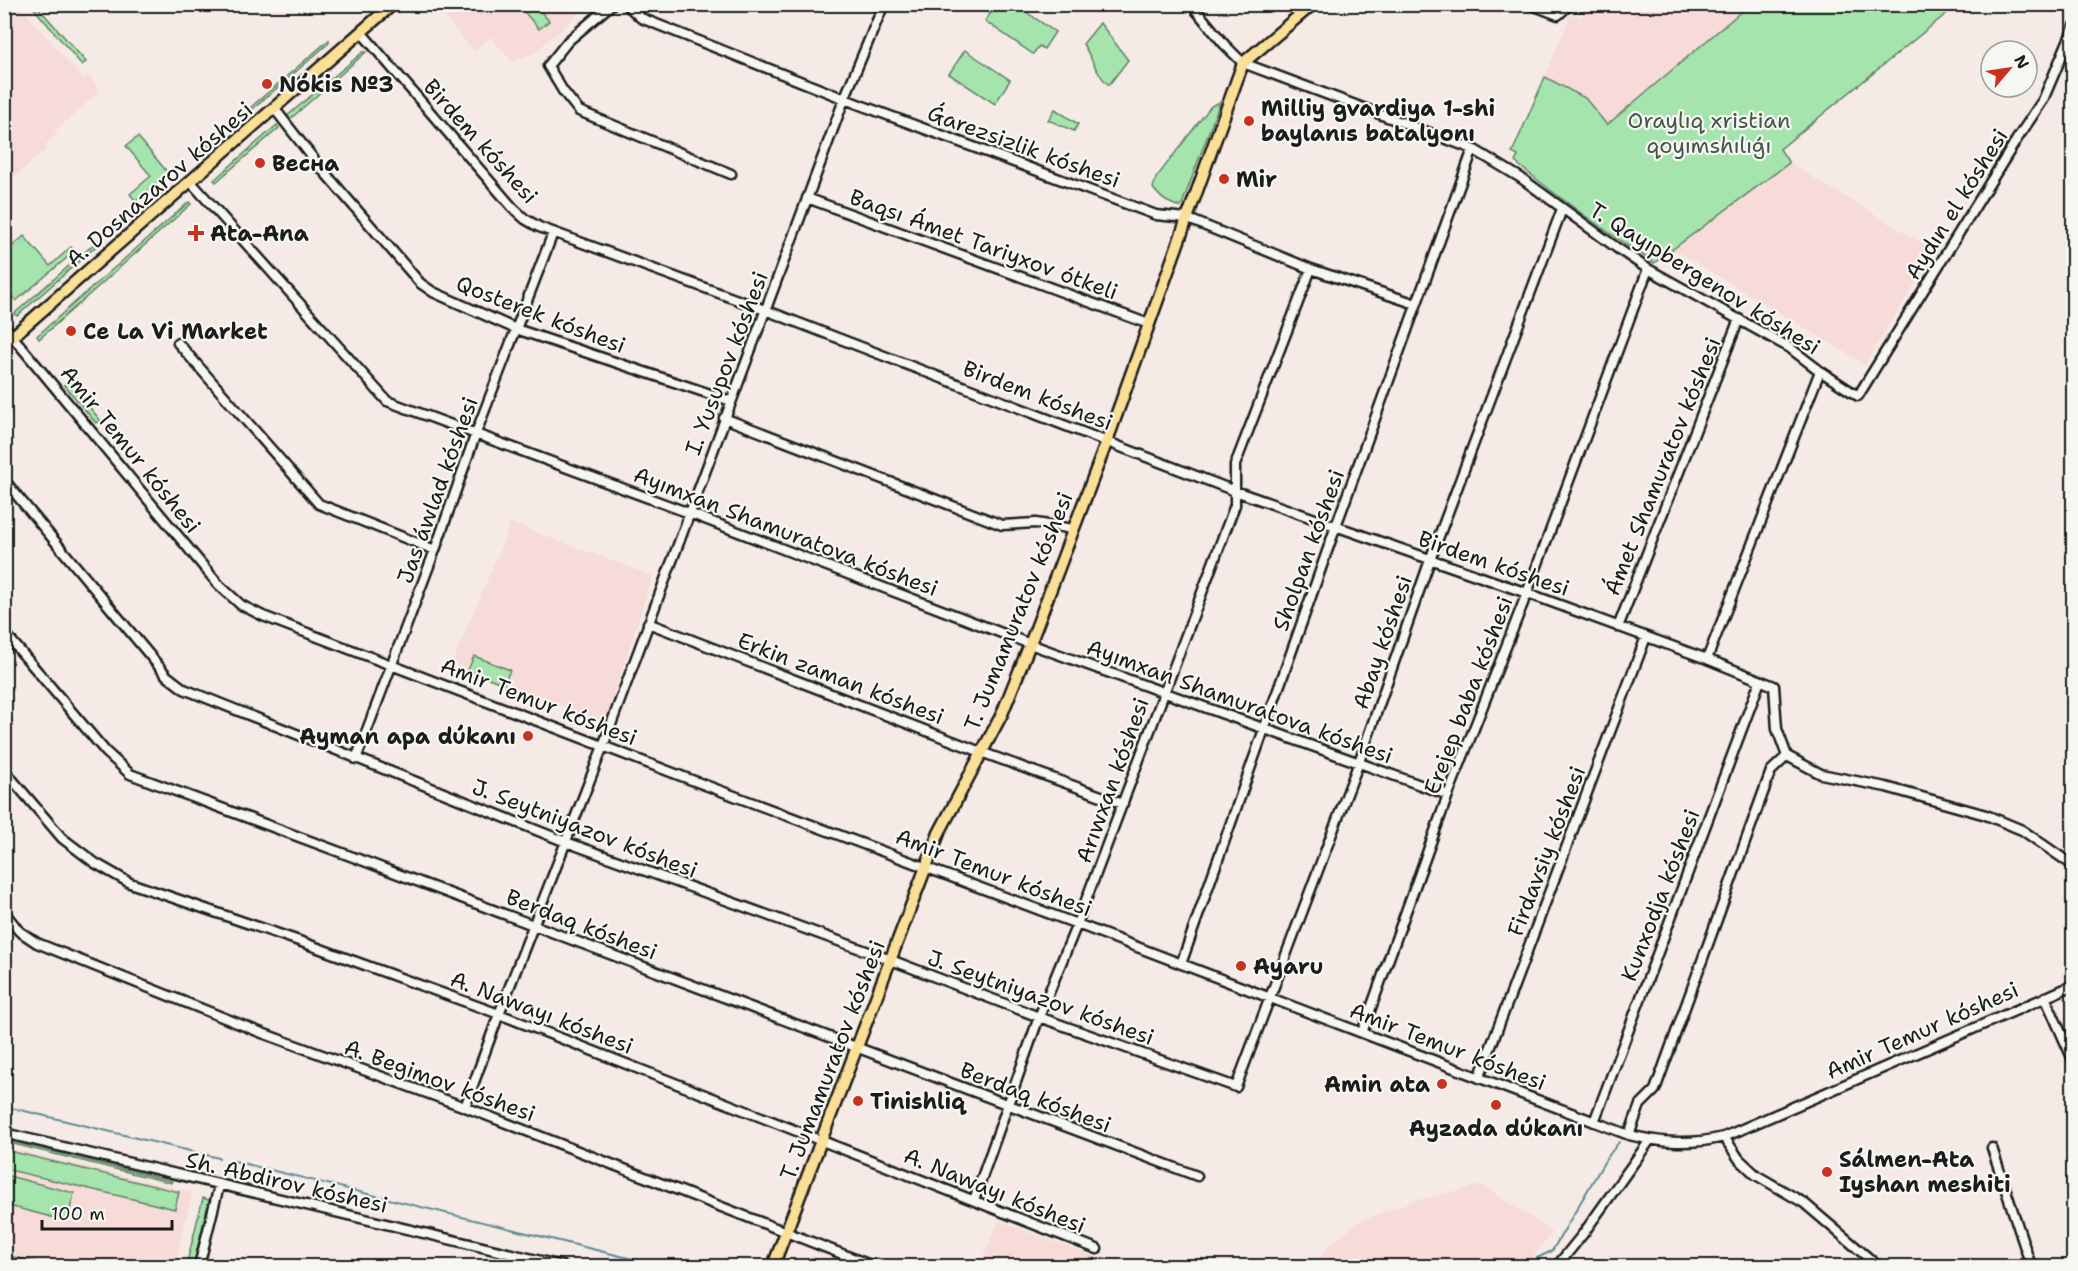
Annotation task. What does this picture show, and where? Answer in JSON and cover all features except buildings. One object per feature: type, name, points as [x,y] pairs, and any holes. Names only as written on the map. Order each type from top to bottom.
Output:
[{"type":"main road","name":"A. Dosnazarov kóshesi","points":[[9,341],[393,4]]},
{"type":"main road","points":[[1243,63],[1313,4]]},
{"type":"main road","name":"T. Jumamuratov kóshesi","points":[[773,1266],[939,833],[1002,714],[1030,645],[1107,441],[1243,63]]},
{"type":"main road","name":"Amir Temur kóshesi","points":[[4,327],[9,341]]},
{"type":"street","points":[[612,4],[568,40],[548,66],[562,91],[579,111],[731,174]]},
{"type":"street","name":"Ǵarezsizlik kóshesi","points":[[626,4],[641,18],[845,98],[1156,214],[1186,218],[1311,269],[1416,304]]},
{"type":"street","points":[[871,4],[883,7]]},
{"type":"street","name":"T. Qayıpbergenov kóshesi","points":[[1191,4],[1243,63],[1473,149],[1521,178],[1610,244],[1648,269],[1790,348],[1858,396]]},
{"type":"street","points":[[1529,4],[1558,15],[1570,4]]},
{"type":"street","name":"I. Yusupov kóshesi","points":[[465,1107],[603,746],[845,98],[883,7]]},
{"type":"street","name":"Aydın el kóshesi","points":[[1858,396],[2043,100],[2073,27]]},
{"type":"street","name":"Birdem kóshesi","points":[[361,32],[525,219],[553,233],[765,310],[1235,491],[1527,593],[1774,686],[1777,729],[1787,756]]},
{"type":"street","name":"Qosterek kóshesi","points":[[274,108],[320,167],[420,284],[516,329],[730,402]]},
{"type":"street","name":"Sholpan kóshesi","points":[[1181,964],[1336,526],[1473,149]]},
{"type":"street","name":"Ayımxan Shamuratova kóshesi","points":[[191,182],[387,401],[689,513],[1030,645],[1448,795]]},
{"type":"street","name":"Baqsı Ámet Tariyxov ótkeli","points":[[807,198],[1149,324]]},
{"type":"street","name":"Abay kóshesi","points":[[1236,1087],[1359,762],[1430,560],[1562,209]]},
{"type":"street","name":"Jas áwlad kóshesi","points":[[356,759],[435,550],[476,433],[553,233]]},
{"type":"street","name":"Arıwxan kóshesi","points":[[974,1200],[1039,1017],[1123,804],[1235,504],[1236,465],[1311,269]]},
{"type":"street","name":"Erejep baba kóshesi","points":[[1362,1034],[1448,795],[1527,593],[1648,269]]},
{"type":"street","name":"Ámet Shamuratov kóshesi","points":[[1618,627],[1739,319]]},
{"type":"street","name":"Amir Temur kóshesi","points":[[9,341],[218,584],[241,605],[263,616],[1629,1135],[1674,1143],[1706,1142],[1724,1137],[1786,1112],[2073,985]]},
{"type":"street","points":[[178,343],[319,504],[435,550]]},
{"type":"street","points":[[1707,659],[1820,371]]},
{"type":"street","points":[[724,418],[1002,525],[1036,523],[1073,529]]},
{"type":"street","name":"J. Seytniyazov kóshesi","points":[[4,480],[167,676],[184,689],[566,842],[891,960],[1039,1017],[1236,1087]]},
{"type":"street","name":"Erkin zaman kóshesi","points":[[648,623],[981,752],[1123,804]]},
{"type":"street","name":"Berdaq kóshesi","points":[[4,632],[106,752],[130,774],[1197,1176]]},
{"type":"street","name":"Firdavsiy kóshesi","points":[[1479,1078],[1646,637]]},
{"type":"street","name":"Kunxodja kóshesi","points":[[1594,1122],[1760,681]]},
{"type":"street","points":[[1629,1135],[1640,1105],[1655,1090],[1771,771],[1787,756],[1821,774],[1886,787],[1986,815],[2022,830],[2073,867]]},
{"type":"street","name":"A. Nawayı kóshesi","points":[[4,770],[62,838],[94,863],[130,883],[299,941],[499,1014],[1097,1249]]},
{"type":"street","name":"A. Begimov kóshesi","points":[[6,916],[19,931],[37,943],[262,1033],[465,1107],[873,1266]]},
{"type":"street","points":[[2045,998],[2073,1062]]},
{"type":"street","name":"Sh. Abdirov kóshesi","points":[[4,1133],[219,1186],[428,1233],[537,1263],[562,1266]]},
{"type":"street","points":[[1724,1137],[1739,1159],[1756,1175],[1804,1203],[1878,1266]]},
{"type":"street","points":[[1562,1264],[1650,1140]]},
{"type":"street","points":[[1992,1148],[2031,1266]]},
{"type":"street","points":[[199,1266],[219,1186]]},
{"type":"shaded area","points":[[4,5],[19,5],[83,79],[89,75],[100,91],[55,131],[57,134],[44,146],[47,149],[11,180],[4,173]]},
{"type":"shaded area","points":[[434,5],[589,5],[534,53],[512,62],[491,37],[474,51]]},
{"type":"shaded area","points":[[1587,5],[1749,5],[1607,125],[1585,98],[1545,77],[1571,14],[1581,17]]},
{"type":"shaded area","points":[[1789,163],[1935,251],[1865,364],[1673,249]]},
{"type":"shaded area","points":[[511,523],[653,576],[604,723],[452,664]]},
{"type":"shaded area","points":[[5,1147],[192,1192],[175,1266],[5,1266]]},
{"type":"shaded area","points":[[1482,1185],[1552,1232],[1526,1266],[1312,1266],[1331,1244],[1358,1222],[1413,1201]]},
{"type":"shaded area","points":[[999,1221],[1101,1259],[1099,1266],[979,1266]]},
{"type":"green space","points":[[31,5],[36,5],[86,62],[82,65]]},
{"type":"green space","points":[[535,5],[549,21],[539,29],[520,7]]},
{"type":"green space","points":[[996,5],[1016,5],[1055,32],[1044,49],[1039,46],[1033,54],[985,21]]},
{"type":"green space","name":"Oraylıq xristian qoyımshılıǵı","points":[[1749,5],[1957,5],[1780,149],[1789,163],[1654,263],[1583,214],[1515,162],[1518,156],[1512,153],[1545,77],[1585,98],[1607,125]]},
{"type":"green space","points":[[1100,23],[1128,60],[1109,85],[1097,71],[1083,44]]},
{"type":"green space","points":[[329,40],[329,43],[195,159],[193,157]]},
{"type":"green space","points":[[965,50],[1010,80],[995,104],[949,74]]},
{"type":"green space","points":[[363,52],[366,52],[289,120],[286,117]]},
{"type":"green space","points":[[1220,102],[1181,207],[1168,202],[1153,188],[1156,178],[1211,106]]},
{"type":"green space","points":[[1055,109],[1078,124],[1074,131],[1048,120]]},
{"type":"green space","points":[[277,125],[279,128],[216,182],[214,180]]},
{"type":"green space","points":[[138,137],[168,173],[136,201],[130,194],[151,176],[126,146]]},
{"type":"green space","points":[[189,202],[191,204],[39,339],[37,336]]},
{"type":"green space","points":[[24,236],[50,266],[71,247],[75,251],[16,301],[5,287],[5,253]]},
{"type":"green space","points":[[102,237],[103,240],[17,316],[14,314]]},
{"type":"green space","points":[[68,381],[101,421],[96,423],[64,385]]},
{"type":"green space","points":[[474,656],[510,670],[504,684],[468,670]]},
{"type":"green space","points":[[5,1140],[172,1181],[171,1183],[5,1142]]},
{"type":"green space","points":[[5,1150],[179,1192],[175,1209],[5,1169]]},
{"type":"green space","points":[[5,1175],[74,1193],[67,1221],[5,1205]]},
{"type":"green space","points":[[203,1198],[209,1200],[193,1266],[186,1266]]},
{"type":"green space","points":[[5,1255],[51,1266],[5,1266]]},
{"type":"waterway","points":[[4,1106],[219,1158]]},
{"type":"waterway","points":[[1531,1266],[1537,1258],[1552,1251],[1606,1159],[1619,1142]]},
{"type":"waterway","points":[[230,1160],[661,1266]]},
{"type":"place","name":"Nókis №3","points":[[267,84]]},
{"type":"place","name":"Milliy gvardiya 1-shi baylanıs batalyonı","points":[[1249,121]]},
{"type":"place","name":"Весна","points":[[260,163]]},
{"type":"place","name":"Mir","points":[[1224,179]]},
{"type":"place","name":"Ata-Ana","points":[[196,233]]},
{"type":"place","name":"Ce La Vi Market","points":[[71,331]]},
{"type":"place","name":"Ayman apa dúkanı","points":[[528,736]]},
{"type":"place","name":"Ayaru","points":[[1241,966]]},
{"type":"place","name":"Amin ata","points":[[1442,1084]]},
{"type":"place","name":"Tinishliq","points":[[858,1101]]},
{"type":"place","name":"Ayzada dúkanı","points":[[1496,1105]]},
{"type":"place","name":"Sálmen-Ata Iyshan meshiti","points":[[1827,1172]]}]
